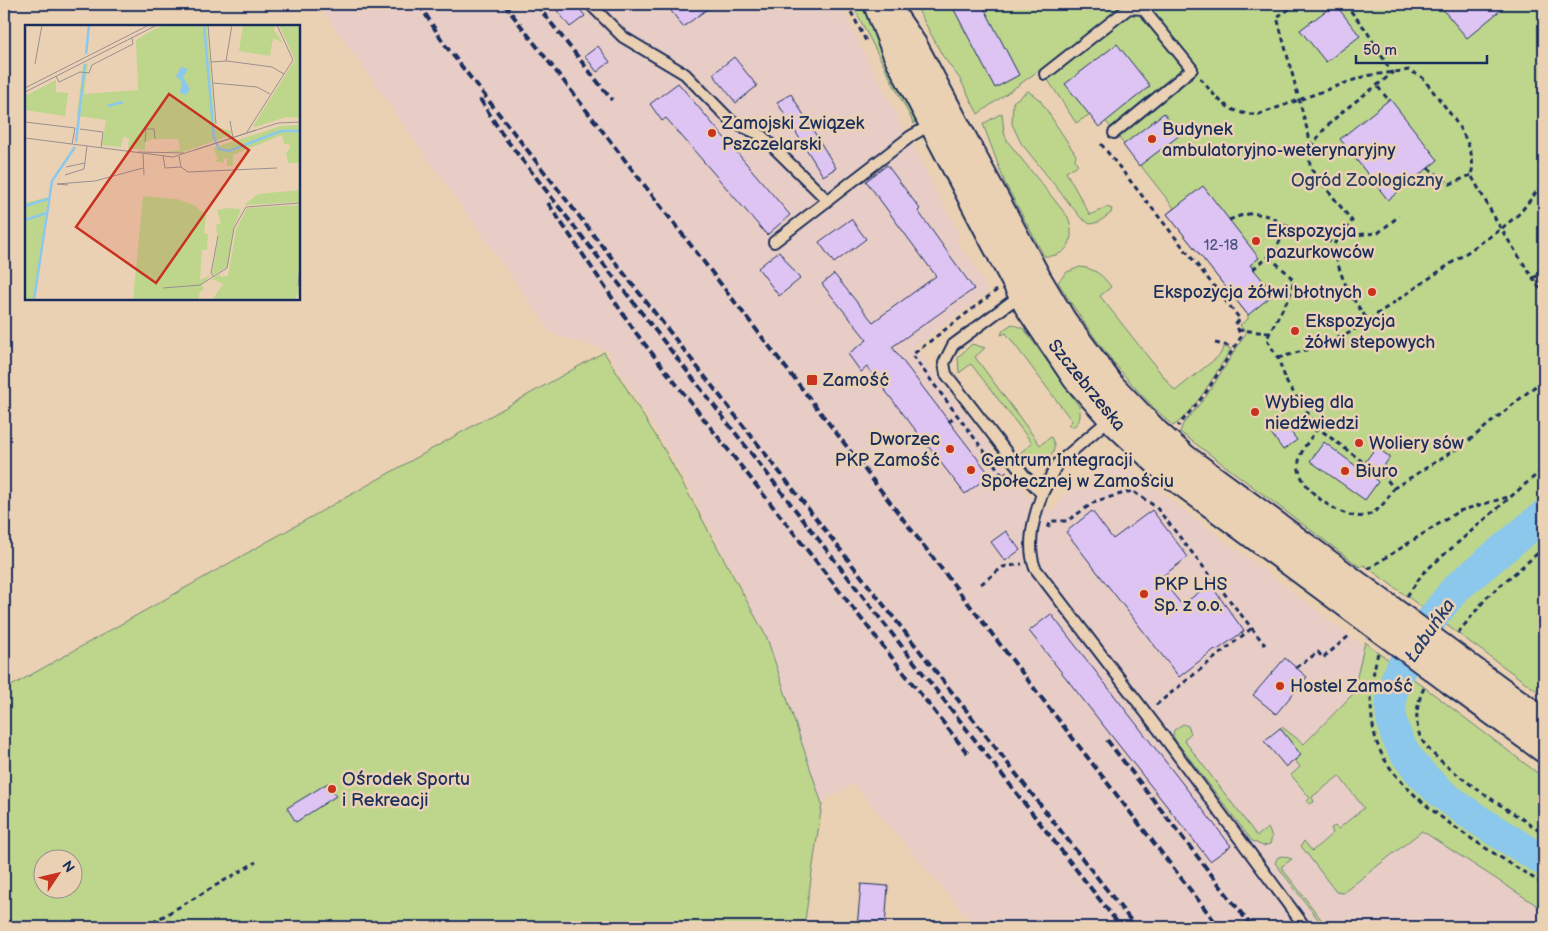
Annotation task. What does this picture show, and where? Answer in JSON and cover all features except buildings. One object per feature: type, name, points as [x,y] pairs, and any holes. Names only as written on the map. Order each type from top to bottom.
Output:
[{"type":"street","name":"Szczebrzeska","points":[[877,4],[897,55],[932,124],[1030,288],[1086,355],[1119,411],[1170,446],[1381,620],[1458,672],[1544,722]]},
{"type":"street","name":"Szczebrzeska","points":[[885,4],[914,46],[1030,288]]},
{"type":"street","name":"Szczebrzeska","points":[[1458,672],[1544,749]]},
{"type":"lane","points":[[590,4],[623,37],[685,74],[732,122],[760,135],[827,200]]},
{"type":"lane","points":[[1045,74],[1134,8],[1143,9],[1192,70],[1114,133]]},
{"type":"lane","points":[[774,242],[911,136],[932,124]]},
{"type":"lane","points":[[1030,288],[953,345],[945,357],[944,368],[946,374],[985,425],[1035,489],[1042,494]]},
{"type":"lane","points":[[1119,411],[1057,464],[1042,494],[1034,520],[1032,562],[1039,575],[1159,730],[1305,927]]},
{"type":"path","points":[[1298,4],[1277,17],[1312,145]]},
{"type":"path","points":[[1346,4],[1366,30],[1392,74]]},
{"type":"path","points":[[1192,70],[1216,97],[1235,112],[1260,114],[1365,76],[1392,74],[1409,70],[1422,78],[1457,125],[1469,146],[1474,168],[1471,176],[1450,184],[1428,168]]},
{"type":"path","points":[[1334,244],[1352,221],[1311,169],[1308,160],[1312,145],[1350,106],[1392,74]]},
{"type":"path","points":[[1378,86],[1387,98]]},
{"type":"path","points":[[1101,144],[1240,319],[1236,324],[1240,337],[1234,348],[1205,394],[1173,432]]},
{"type":"path","points":[[1471,176],[1500,230],[1544,295]]},
{"type":"path","points":[[1278,358],[1330,342],[1369,321],[1500,230],[1520,213],[1544,182]]},
{"type":"path","points":[[1229,220],[1255,212],[1266,214],[1286,226],[1312,231],[1334,244],[1340,274],[1345,286],[1369,321]]},
{"type":"path","points":[[1342,236],[1378,233],[1398,216]]},
{"type":"path","points":[[1253,269],[1270,256],[1280,243],[1286,226]]},
{"type":"path","points":[[1270,256],[1293,281],[1294,287],[1267,340],[1278,358],[1287,383],[1318,428],[1388,481],[1394,488]]},
{"type":"path","points":[[1533,278],[1544,272]]},
{"type":"path","points":[[1221,294],[1227,289]]},
{"type":"path","points":[[1238,330],[1269,333]]},
{"type":"path","points":[[1215,343],[1234,348]]},
{"type":"path","points":[[1318,428],[1299,460],[1299,475],[1308,489],[1342,514],[1358,517],[1375,511],[1382,505],[1394,488],[1466,443],[1544,379]]},
{"type":"path","points":[[949,422],[956,416]]},
{"type":"path","points":[[1296,668],[1318,652],[1323,658],[1381,620],[1423,573],[1544,468]]},
{"type":"path","points":[[1047,530],[1051,521],[1067,521],[1096,501],[1132,490],[1156,507],[1265,645]]},
{"type":"path","points":[[1362,573],[1460,511],[1511,496]]},
{"type":"path","points":[[981,584],[1003,567],[1032,562]]},
{"type":"path","points":[[1381,620],[1378,654],[1371,683],[1371,716],[1378,745],[1387,764],[1412,793],[1435,811],[1544,885]]},
{"type":"path","points":[[1152,708],[1252,628]]},
{"type":"path","points":[[145,927],[256,862]]},
{"type":"shaded area","points":[[318,4],[839,4],[960,236],[956,239],[964,255],[968,253],[988,292],[915,347],[1028,495],[1054,511],[1060,499],[1111,455],[1364,646],[1353,694],[1337,711],[1422,831],[1544,910],[1544,927],[976,927],[854,784],[821,802],[767,638],[679,468],[607,350],[552,334]]},
{"type":"green space","points":[[852,4],[863,4],[917,118],[914,124]]},
{"type":"green space","name":"Ogród Zoologiczny","points":[[915,4],[1544,4],[1544,696],[1364,565],[1360,567],[1180,432],[1183,424],[1207,395],[1246,333],[1240,325],[1248,319],[1248,315],[1167,214],[1174,208],[1097,110],[1076,123],[1041,69],[978,114],[960,79],[942,55]]},
{"type":"green space","points":[[1028,91],[1040,100],[1076,155],[1075,160],[1078,165],[1066,172],[1090,215],[1107,207],[1112,209],[1111,213],[1099,222],[1090,224],[1081,218],[1021,143],[1012,124],[1013,102]]},
{"type":"green space","points":[[1002,113],[1004,133],[1008,142],[1068,217],[1071,239],[1065,250],[1059,254],[1044,256],[1005,183],[983,124]]},
{"type":"green space","points":[[1080,267],[1094,271],[1108,283],[1111,287],[1100,296],[1175,391],[1219,356],[1224,347],[1231,349],[1198,401],[1173,426],[1140,393],[1110,358],[1058,282],[1067,272]]},
{"type":"green space","points":[[1012,324],[1024,329],[1079,406],[1080,418],[1072,427],[1068,425],[1072,421],[1006,333],[1001,335],[1003,330]]},
{"type":"green space","points":[[972,344],[985,348],[975,357],[1040,445],[1051,437],[1054,450],[1046,461],[1030,461],[1020,453],[1032,443],[971,364],[959,373],[958,357]]},
{"type":"green space","points":[[604,352],[665,451],[767,638],[822,804],[804,927],[4,927],[4,690]]},
{"type":"green space","points":[[1365,642],[1544,778],[1544,910],[1422,831],[1343,893],[1336,892],[1301,846],[1304,841],[1312,851],[1333,833],[1331,828],[1335,826],[1338,829],[1364,808],[1339,776],[1312,797],[1314,802],[1309,804],[1307,801],[1310,798],[1291,775],[1300,767],[1295,760],[1301,755],[1280,728],[1282,727],[1304,744],[1353,694]]},
{"type":"green space","points":[[1183,724],[1188,726],[1191,733],[1184,740],[1257,836],[1268,828],[1272,837],[1270,844],[1263,846],[1252,841],[1176,741],[1173,736],[1174,730]]},
{"type":"green space","points":[[1283,856],[1292,859],[1281,867],[1327,927],[1324,927],[1275,863],[1278,857]]},
{"type":"waterway","name":"Łabuńka","points":[[1544,515],[1455,589],[1438,610],[1411,651],[1397,678],[1393,689],[1391,718],[1400,745],[1417,770],[1440,792],[1494,830],[1544,861]]},
{"type":"railway","points":[[419,4],[445,45],[1136,927]]},
{"type":"railway","points":[[504,4],[1219,927]]},
{"type":"railway","points":[[536,4],[612,100]]},
{"type":"railway","points":[[480,99],[502,134],[1121,927]]},
{"type":"railway","points":[[548,203],[636,333],[968,754]]},
{"type":"railway","points":[[1107,740],[1252,927]]},
{"type":"place","name":"Zamojski Związek Pszczelarski","points":[[712,133]]},
{"type":"place","name":"Budynek ambulatoryjno-weterynaryjny","points":[[1152,139]]},
{"type":"place","name":"Ekspozycja pazurkowców","points":[[1256,241]]},
{"type":"place","name":"Ekspozycja żółwi błotnych","points":[[1372,292]]},
{"type":"place","name":"Ekspozycja żółwi stepowych","points":[[1295,331]]},
{"type":"place","name":"Zamość","points":[[812,380]]},
{"type":"place","name":"Wybieg dla niedźwiedzi","points":[[1255,412]]},
{"type":"place","name":"Woliery sów","points":[[1359,443]]},
{"type":"place","name":"Dworzec PKP Zamość","points":[[950,449]]},
{"type":"place","name":"Centrum Integracji Społecznej w Zamościu","points":[[971,470]]},
{"type":"place","name":"Biuro","points":[[1345,471]]},
{"type":"place","name":"PKP LHS Sp. z o.o.","points":[[1144,594]]},
{"type":"place","name":"Hostel Zamość","points":[[1280,686]]},
{"type":"place","name":"Ośrodek Sportu i Rekreacji","points":[[332,789]]}]
